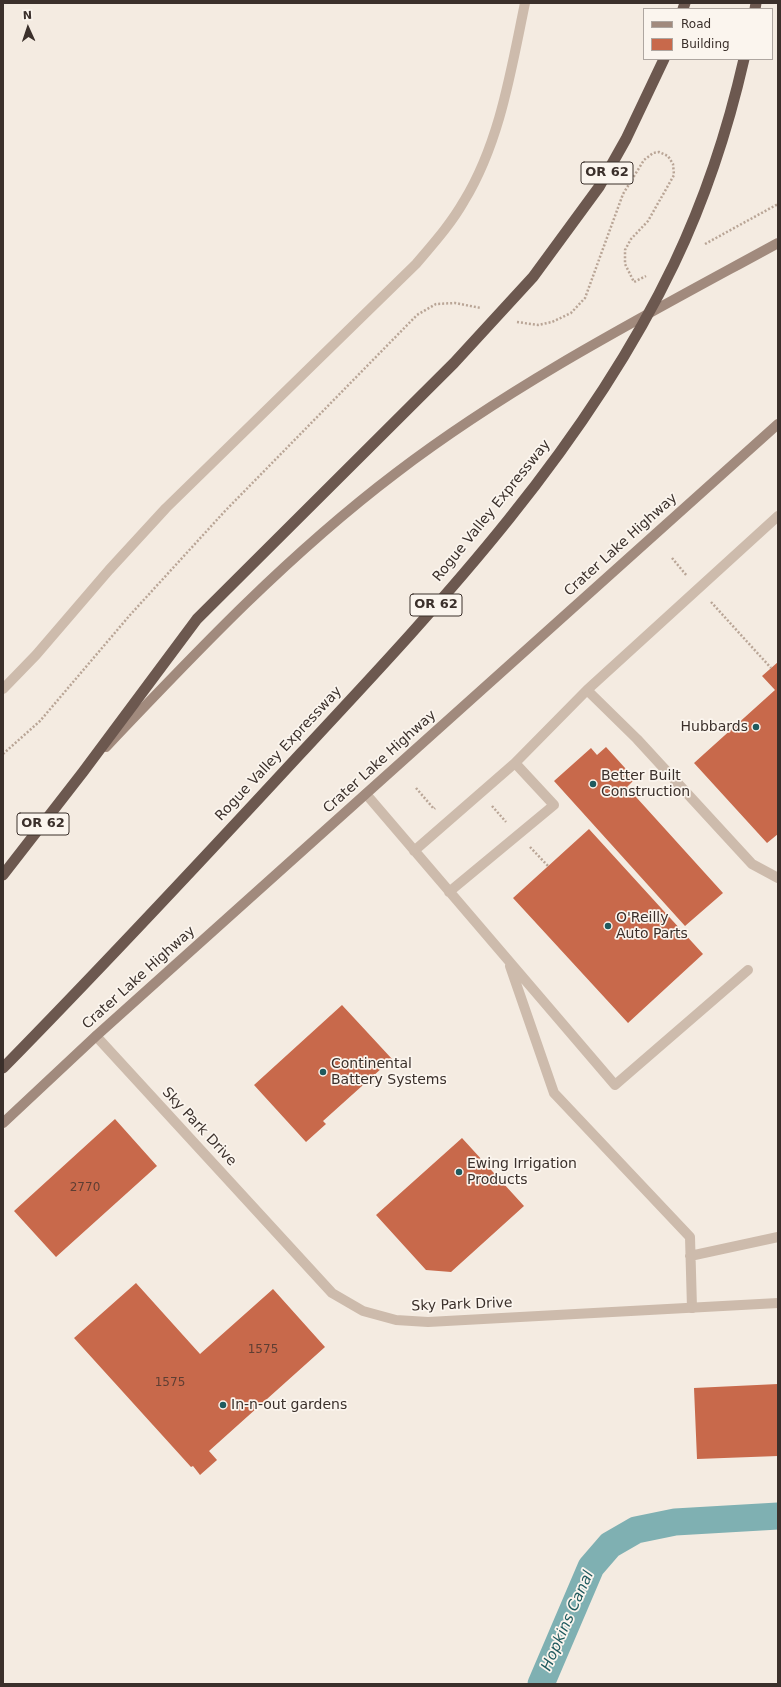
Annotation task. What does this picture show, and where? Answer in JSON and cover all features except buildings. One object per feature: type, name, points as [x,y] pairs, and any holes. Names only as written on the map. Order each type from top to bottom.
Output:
[{"type":"highway","name":"OR 62","points":[[3,875],[83,772],[197,619],[454,363],[533,277],[599,187],[626,139],[664,60]]},
{"type":"highway","name":"Rogue Valley Expressway","points":[[3,1068],[119,949],[335,716],[449,590],[500,529],[558,455],[629,346],[674,263],[697,209],[718,150],[733,105],[744,60]]},
{"type":"main road","points":[[83,772],[210,638],[291,560],[343,515],[397,472],[492,406],[591,345],[778,243]]},
{"type":"main road","name":"Crater Lake Highway","points":[[3,1123],[96,1036],[778,424]]},
{"type":"street","points":[[3,689],[36,655],[109,570],[166,508],[416,264],[444,231],[465,201],[483,165],[495,131],[525,3]]},
{"type":"street","points":[[414,851],[515,763],[587,690],[778,516]]},
{"type":"street","points":[[587,690],[637,739],[752,864],[778,878]]},
{"type":"street","points":[[449,892],[554,805],[515,763]]},
{"type":"street","points":[[366,794],[615,1085],[748,970]]},
{"type":"street","points":[[508,960],[554,1093],[690,1237],[692,1308]]},
{"type":"street","name":"Sky Park Drive","points":[[96,1036],[332,1293],[363,1311],[396,1320],[428,1322],[778,1303]]},
{"type":"street","points":[[690,1256],[778,1238]]},
{"type":"path","points":[[513,320],[538,325],[552,322],[571,313],[585,298],[623,194],[644,160],[653,153],[659,152],[668,156],[673,164],[674,175],[648,221],[632,239],[625,250],[625,264]]},
{"type":"path","points":[[725,233],[778,204]]},
{"type":"path","points":[[3,754],[40,721],[130,615],[220,516],[417,315],[436,304],[454,303],[475,306],[488,310]]},
{"type":"path","points":[[672,558],[771,668]]},
{"type":"waterway","name":"Hopkins Canal","points":[[541,1684],[591,1567],[610,1545],[636,1530],[675,1522],[778,1516]]},
{"type":"place","name":"Hubbards","points":[[756,727]]},
{"type":"place","name":"Better Built Construction","points":[[593,784]]},
{"type":"place","name":"O'Reilly Auto Parts","points":[[608,926]]},
{"type":"place","name":"Continental Battery Systems","points":[[323,1072]]},
{"type":"place","name":"Ewing Irrigation Products","points":[[459,1172]]},
{"type":"place","name":"In-n-out gardens","points":[[223,1405]]}]
